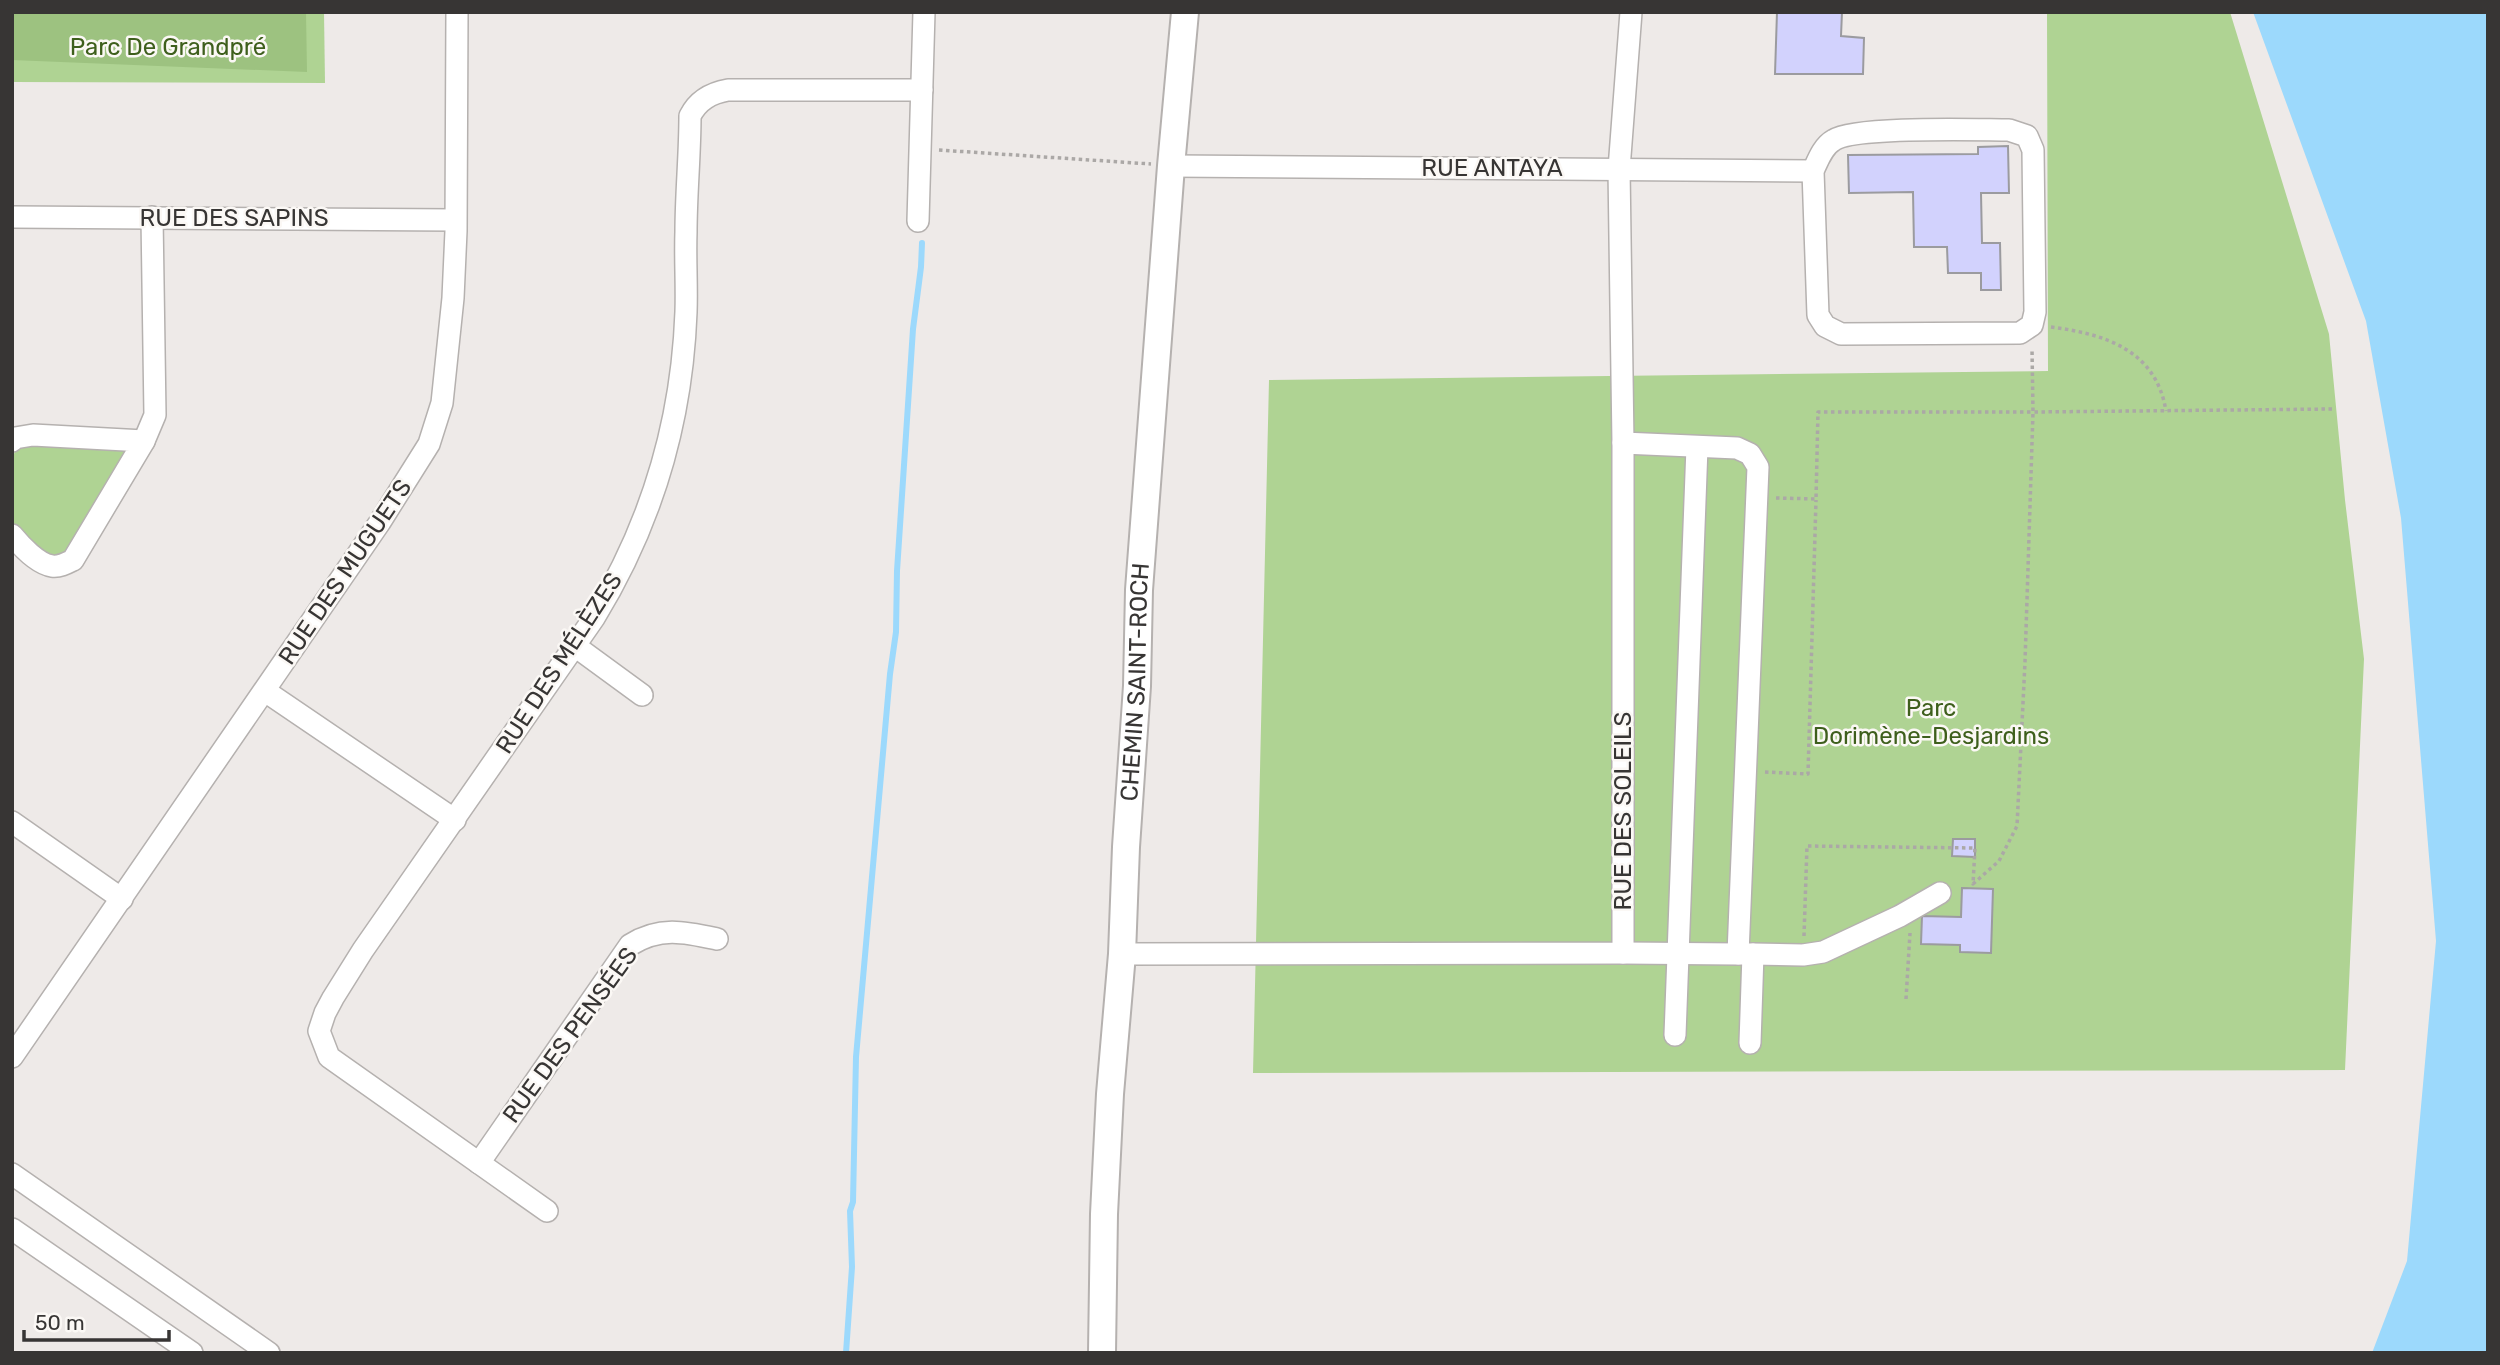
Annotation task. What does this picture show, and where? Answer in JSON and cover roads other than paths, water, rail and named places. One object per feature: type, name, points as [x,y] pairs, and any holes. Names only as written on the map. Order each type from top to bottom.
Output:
[{"type":"main road","name":"CHEMIN SAINT-ROCH","points":[[1101,1353],[1105,1190],[1138,686],[1139,590],[1185,12]]},
{"type":"street","name":"RUE DES MUGUETS","points":[[12,1057],[380,522],[429,444],[442,403],[453,298],[457,12]]},
{"type":"street","points":[[918,220],[924,12]]},
{"type":"street","name":"RUE DES SOLEILS","points":[[1622,953],[1623,443],[1619,169],[1631,12]]},
{"type":"street","name":"RUE DES MÉLÈZES","points":[[547,1211],[329,1057],[320,1031],[325,1013],[363,950],[575,646],[603,603],[635,542],[657,482],[674,422],[686,312],[685,233],[690,116],[695,107],[715,93],[728,90],[922,90]]},
{"type":"street","points":[[2009,130],[2026,136],[2033,150],[2035,312],[2032,326],[2020,333],[1841,334],[1825,327],[1818,315],[1813,171],[1821,154],[1834,140],[1852,134],[2009,130]]},
{"type":"street","name":"RUE ANTAYA","points":[[1171,166],[1813,171]]},
{"type":"street","name":"RUE DES SAPINS","points":[[12,217],[455,219]]},
{"type":"street","points":[[12,535],[38,559],[50,566],[61,566],[73,560],[144,442],[155,415],[152,217]]},
{"type":"street","points":[[12,441],[33,435],[144,442]]},
{"type":"street","points":[[1623,443],[1737,448],[1750,454],[1758,467],[1745,771],[1745,954],[1750,1043]]},
{"type":"street","points":[[1675,1035],[1697,447]]},
{"type":"street","points":[[575,646],[642,695]]},
{"type":"street","points":[[265,691],[454,820]]},
{"type":"street","points":[[12,822],[122,899]]},
{"type":"street","points":[[1122,954],[1679,952],[1803,955],[1823,952],[1912,910],[1940,893]]},
{"type":"street","name":"RUE DES PENSÉES","points":[[479,1163],[630,946],[644,936],[662,933],[679,932],[717,939]]},
{"type":"street","points":[[12,1174],[269,1353]]},
{"type":"street","points":[[12,1229],[192,1353]]},
{"type":"water","points":[[2253,12],[2488,12],[2488,1353],[2372,1353],[2407,1261],[2436,941],[2401,518],[2366,321]]},
{"type":"waterway","points":[[846,1353],[852,1267],[850,1211],[853,1202],[856,1057],[896,632],[897,571],[913,329],[922,243]]},
{"type":"park label","name":"Parc De Grandpré","points":[[168,47]]},
{"type":"park label","name":"Parc Dorimène-Desjardins","points":[[1931,722]]}]
